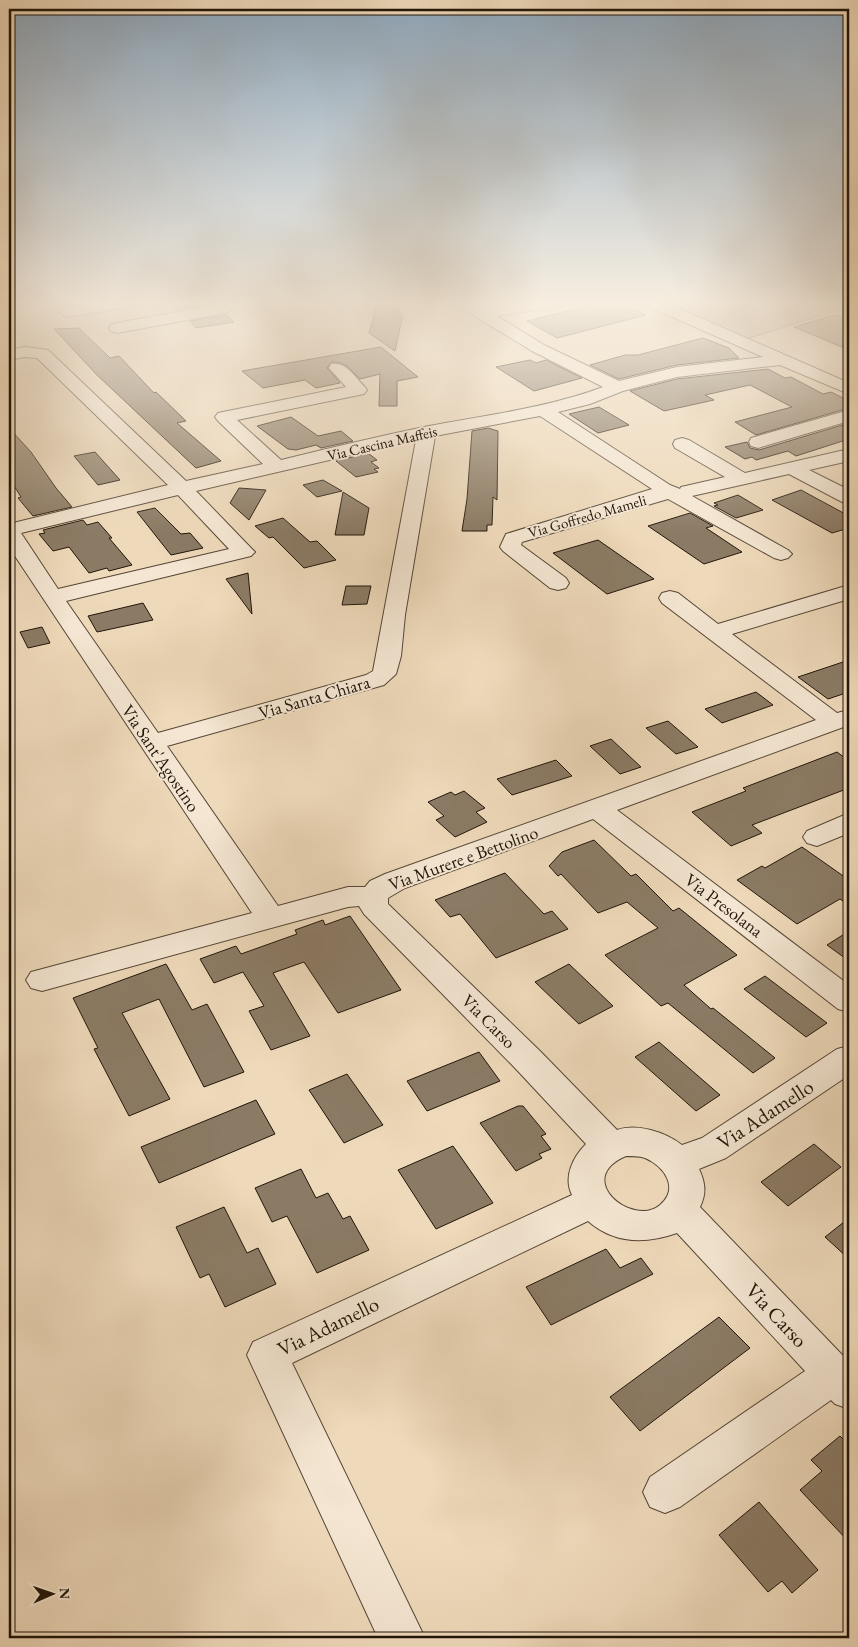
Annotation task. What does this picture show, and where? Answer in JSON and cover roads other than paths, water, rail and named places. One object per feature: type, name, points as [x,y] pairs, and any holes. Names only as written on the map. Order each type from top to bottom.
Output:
[{"type":"street","points":[[53,597],[244,552],[182,488],[69,378]]},
{"type":"street","points":[[277,466],[224,418],[358,390],[346,378]]},
{"type":"street","points":[[598,378],[617,387]]},
{"type":"street","name":"Via Cascina Maffeis","points":[[9,530],[427,432],[543,410],[584,400],[617,387],[654,378]]},
{"type":"street","points":[[821,378],[849,390]]},
{"type":"street","name":"Via Goffredo Mameli","points":[[543,410],[662,487],[781,554]]},
{"type":"street","points":[[758,442],[849,415]]},
{"type":"street","name":"Via Santa Chiara","points":[[151,743],[375,680],[384,674],[389,656],[394,615],[427,432]]},
{"type":"street","points":[[682,444],[742,479]]},
{"type":"street","points":[[688,491],[849,455]]},
{"type":"street","points":[[792,468],[849,498]]},
{"type":"street","name":"Via Goffredo Mameli","points":[[558,583],[510,546],[513,538],[662,494],[662,487]]},
{"type":"street","name":"Via Sant'Agostino","points":[[9,530],[18,562],[53,597],[270,918]]},
{"type":"street","points":[[715,632],[849,592]]},
{"type":"street","points":[[670,598],[715,632],[842,720]]},
{"type":"street","name":"Via Murere e Bettolino","points":[[42,980],[348,896],[373,896],[380,888],[395,881],[842,720]]},
{"type":"street","name":"Via Presolana","points":[[598,809],[849,1001]]},
{"type":"street","points":[[817,838],[849,822]]},
{"type":"street","name":"Via Carso","points":[[373,896],[374,907],[528,1060],[610,1146]]},
{"type":"street","name":"Via Adamello","points":[[677,1162],[714,1148],[849,1058]]},
{"type":"street","points":[[623,1142],[638,1142],[653,1146],[666,1152],[677,1162],[685,1174],[688,1186],[686,1199],[680,1211],[668,1220],[653,1225],[636,1226],[619,1222],[603,1213],[592,1202],[586,1189],[585,1175],[589,1163],[598,1153],[610,1146],[623,1142]]},
{"type":"street","name":"Via Adamello","points":[[402,1638],[267,1355],[592,1202]]},
{"type":"street","name":"Via Carso","points":[[665,1492],[842,1382],[680,1211]]}]
